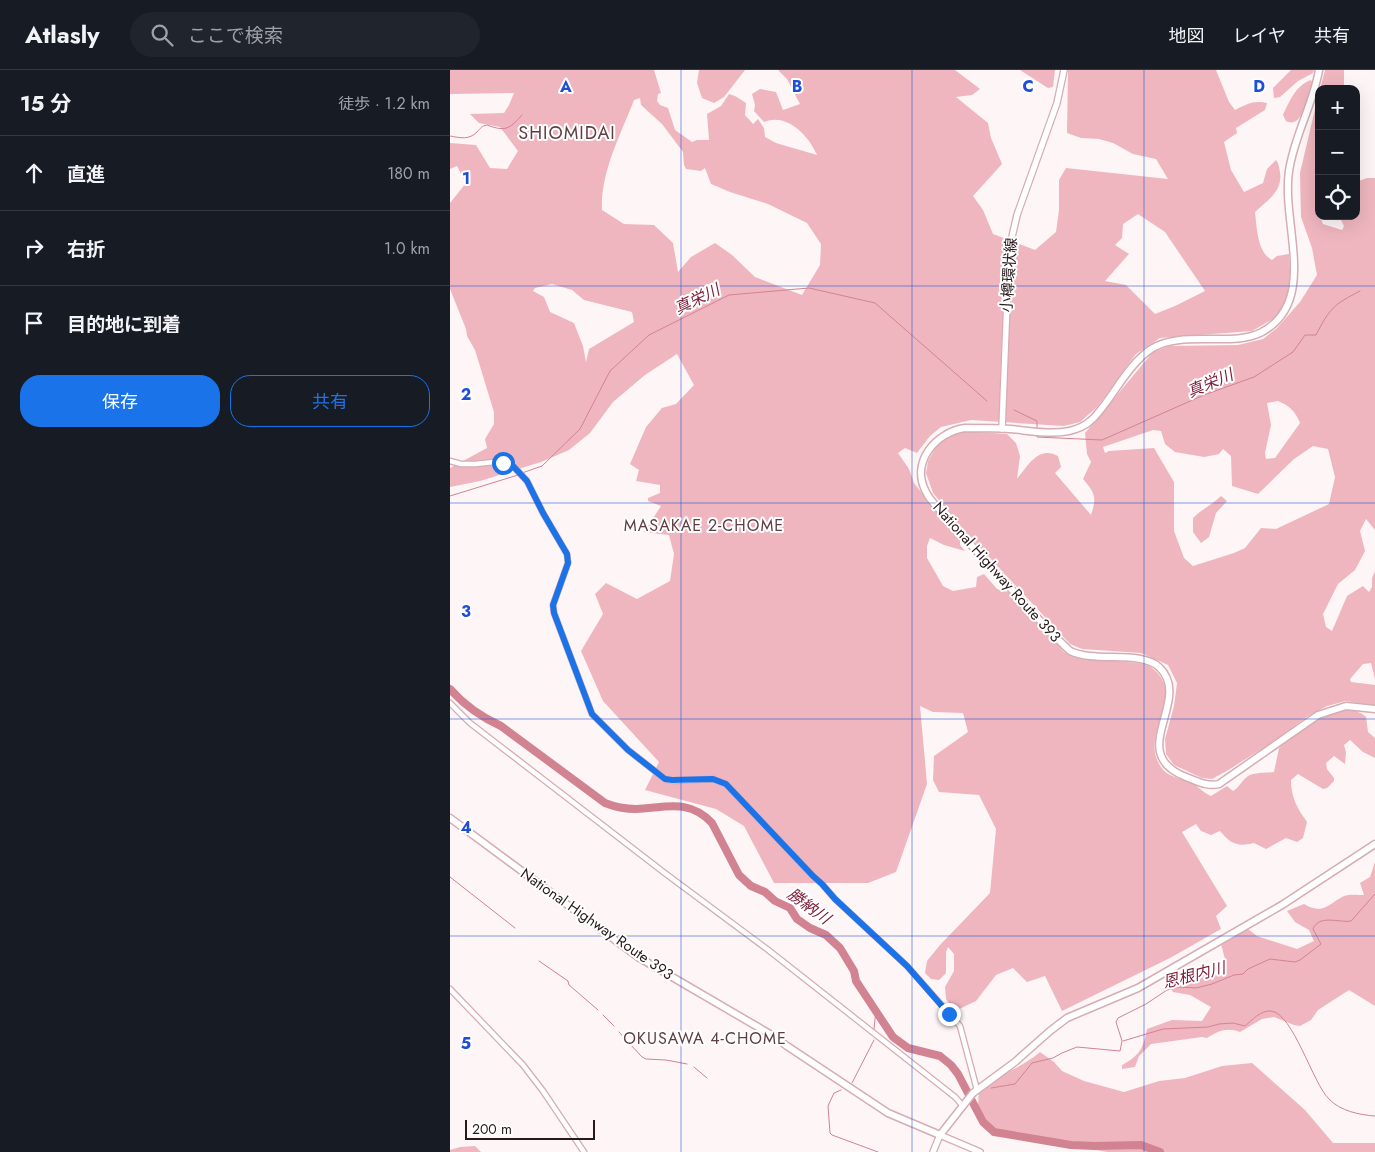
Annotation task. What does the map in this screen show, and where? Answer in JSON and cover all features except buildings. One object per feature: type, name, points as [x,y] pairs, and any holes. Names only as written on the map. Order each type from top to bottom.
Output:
[{"type":"highway","name":"National Highway Route 393","points":[[1319,70],[1294,148],[1289,170],[1287,196],[1294,288],[1291,301],[1281,318],[1254,336],[1178,340],[1153,348],[1132,367],[1096,416],[1072,431],[959,428],[938,439],[928,450],[923,463],[922,478],[926,493],[962,536],[1070,651],[1085,656],[1148,660],[1162,669],[1166,677],[1169,693],[1158,743],[1162,760],[1170,769],[1206,785],[1213,786],[1219,784],[1318,715],[1346,706],[1375,709]]},
{"type":"highway","name":"National Highway Route 393","points":[[450,818],[638,957],[775,1037],[888,1113],[940,1136]]},
{"type":"highway","points":[[940,1136],[975,1091],[1067,1018],[1138,988],[1282,905],[1375,844]]},
{"type":"main road","name":"小樽環状線","points":[[1002,429],[1009,250],[1017,215],[1057,103],[1064,70]]},
{"type":"main road","points":[[933,1152],[940,1136],[980,1152]]},
{"type":"street","points":[[450,461],[461,464],[503,463],[513,466],[527,481],[567,554],[568,563],[553,605],[554,613],[592,714],[628,750],[660,776],[672,780],[713,779],[726,784],[835,899],[907,966],[960,1026],[975,1091]]},
{"type":"street","points":[[450,703],[470,723],[819,990],[963,1105]]},
{"type":"street","points":[[450,989],[523,1065],[584,1152]]},
{"type":"shaded area","points":[[450,70],[654,70],[661,93],[658,94],[657,101],[660,105],[668,108],[675,130],[692,142],[709,140],[707,114],[721,106],[729,94],[746,103],[745,115],[753,124],[758,119],[764,128],[765,137],[776,143],[817,155],[809,140],[789,123],[781,120],[764,122],[754,111],[755,105],[752,94],[760,89],[776,92],[783,110],[800,104],[787,79],[778,70],[955,70],[980,89],[972,95],[956,97],[988,123],[991,138],[1002,164],[973,196],[983,210],[993,234],[1035,250],[1056,232],[1059,210],[1059,180],[1066,168],[1168,179],[1156,159],[1133,154],[1113,143],[1099,139],[1081,138],[1067,133],[1068,70],[1216,70],[1229,102],[1235,110],[1254,102],[1267,103],[1265,110],[1236,128],[1237,133],[1224,142],[1231,170],[1244,192],[1263,183],[1267,169],[1276,160],[1278,164],[1280,179],[1277,190],[1255,212],[1257,232],[1263,251],[1267,256],[1272,260],[1277,256],[1289,254],[1291,285],[1284,308],[1271,320],[1252,331],[1160,338],[1136,354],[1097,407],[1080,422],[1064,426],[971,420],[941,427],[930,436],[917,453],[905,448],[898,453],[909,469],[914,483],[948,526],[960,538],[960,545],[965,551],[944,545],[930,538],[927,546],[927,558],[943,586],[953,591],[976,587],[977,577],[984,574],[997,589],[1009,592],[1014,596],[1064,652],[1078,657],[1147,664],[1160,676],[1166,689],[1165,701],[1155,740],[1155,754],[1161,767],[1168,774],[1195,785],[1211,796],[1227,786],[1233,791],[1248,776],[1257,773],[1274,772],[1279,748],[1297,734],[1321,718],[1345,710],[1356,711],[1366,717],[1368,732],[1375,738],[1375,758],[1363,752],[1350,740],[1344,745],[1346,752],[1345,764],[1334,756],[1326,763],[1327,769],[1334,778],[1334,781],[1327,788],[1323,789],[1298,774],[1291,780],[1295,802],[1307,822],[1303,838],[1297,842],[1286,838],[1266,849],[1254,843],[1243,845],[1231,842],[1220,831],[1211,835],[1201,831],[1196,824],[1182,832],[1227,906],[1216,916],[1221,929],[1170,958],[1062,1011],[1045,976],[1027,982],[1013,968],[996,975],[976,1001],[955,1011],[946,999],[945,987],[954,971],[954,954],[948,947],[946,952],[946,973],[939,980],[931,979],[925,973],[927,961],[940,945],[990,893],[996,829],[979,795],[939,792],[933,780],[934,756],[968,732],[963,713],[933,712],[920,706],[927,784],[896,872],[868,883],[774,883],[744,826],[716,809],[645,790],[659,762],[603,701],[581,651],[603,614],[595,594],[606,583],[637,599],[670,581],[674,554],[669,535],[644,532],[661,506],[648,501],[648,498],[660,493],[660,485],[636,481],[639,470],[630,464],[646,427],[662,408],[676,404],[694,385],[677,354],[645,375],[613,402],[590,433],[569,450],[541,462],[480,481],[450,487],[450,468],[487,448],[485,439],[494,424],[494,412],[475,350],[467,336],[450,289],[450,203],[466,183],[457,166],[450,169],[450,143],[476,145],[490,168],[507,169],[518,151],[500,127],[479,123],[470,114],[504,113],[514,93],[450,94]],"holes":[[[640,98],[641,105],[662,124],[683,152],[686,169],[701,171],[705,168],[711,184],[768,204],[807,223],[821,244],[820,265],[802,295],[755,277],[732,255],[715,243],[691,257],[678,272],[673,243],[654,225],[624,224],[602,210],[604,182],[612,154],[634,100]],[[1138,214],[1165,232],[1205,291],[1155,314],[1126,285],[1105,281],[1129,254],[1115,245],[1122,238],[1123,224]],[[552,284],[572,290],[584,300],[632,312],[634,322],[589,349],[586,362],[583,346],[574,323],[550,312],[544,297],[533,291],[535,288]]]},
{"type":"shaded area","points":[[699,70],[745,70],[724,97],[714,103],[702,98],[697,83]]},
{"type":"shaded area","points":[[1020,70],[1055,70],[1053,87],[1048,88]]},
{"type":"shaded area","points":[[1291,70],[1314,70],[1313,73],[1298,81],[1280,97],[1274,98],[1273,88]]},
{"type":"shaded area","points":[[1325,70],[1344,70],[1344,85],[1321,85]]},
{"type":"shaded area","points":[[1311,80],[1308,98],[1300,116],[1294,122],[1286,121],[1283,115],[1297,90]]},
{"type":"shaded area","points":[[1315,109],[1315,220],[1322,220],[1323,224],[1342,230],[1344,226],[1341,220],[1360,220],[1360,181],[1375,178],[1375,530],[1366,519],[1360,531],[1365,551],[1355,570],[1338,584],[1323,614],[1326,627],[1332,631],[1347,596],[1363,586],[1369,592],[1372,587],[1372,578],[1375,571],[1375,679],[1371,663],[1363,664],[1350,679],[1351,682],[1375,685],[1375,706],[1346,701],[1327,706],[1308,716],[1274,741],[1230,769],[1212,779],[1202,778],[1174,765],[1166,754],[1165,739],[1174,706],[1177,683],[1168,665],[1141,653],[1082,649],[1070,644],[961,527],[933,493],[926,473],[928,461],[937,445],[950,435],[964,431],[1007,434],[1016,443],[1020,456],[1017,479],[1039,455],[1051,453],[1058,456],[1061,467],[1055,473],[1091,515],[1094,496],[1083,479],[1091,462],[1087,454],[1085,433],[1153,352],[1170,346],[1238,345],[1263,339],[1277,328],[1300,302],[1317,275],[1312,248],[1301,217],[1300,173]],"holes":[[[1278,401],[1292,409],[1300,423],[1275,458],[1266,459],[1265,453],[1271,425],[1267,403]],[[1153,430],[1161,431],[1165,444],[1175,452],[1204,457],[1219,454],[1223,449],[1231,456],[1232,486],[1258,494],[1294,459],[1313,446],[1328,449],[1335,477],[1329,504],[1276,529],[1261,528],[1245,548],[1193,566],[1184,558],[1174,531],[1174,482],[1154,448],[1109,451],[1105,453],[1103,447]]]},
{"type":"shaded area","points":[[1221,496],[1227,501],[1216,513],[1209,537],[1201,543],[1193,532],[1193,518]]},
{"type":"shaded area","points":[[1375,862],[1375,1006],[1349,990],[1318,1010],[1311,1020],[1300,1026],[1274,1017],[1262,1019],[1240,1032],[1227,1030],[1207,1038],[1202,1037],[1151,1044],[1139,1056],[1135,1067],[1122,1069],[1122,1065],[1140,1051],[1147,1029],[1172,1020],[1202,1021],[1211,1007],[1190,995],[1173,992],[1168,983],[1181,972],[1193,973],[1210,970],[1226,963],[1221,944],[1248,929],[1257,936],[1297,949],[1314,941],[1309,930],[1295,922],[1287,911],[1304,904],[1321,909],[1344,896],[1364,895],[1360,883],[1370,877]]},
{"type":"shaded area","points":[[1040,1052],[1054,1062],[1062,1071],[1084,1081],[1124,1092],[1159,1081],[1185,1078],[1222,1066],[1252,1063],[1305,1110],[1333,1143],[1375,1143],[1375,1152],[1107,1152],[1028,1138],[997,1130],[982,1119],[978,1106],[979,1088],[986,1079],[1014,1069]]},
{"type":"shaded area","points":[[475,1146],[481,1152],[450,1152],[450,1150],[460,1147]]},
{"type":"waterway","points":[[450,136],[468,137],[474,135],[487,125],[503,129],[507,128],[522,115]]},
{"type":"waterway","name":"真栄川","points":[[522,473],[542,466],[580,429],[610,371],[649,335],[729,295],[809,288],[875,303],[987,401]]},
{"type":"waterway","name":"真栄川","points":[[1037,436],[1102,440],[1204,395],[1254,377],[1293,352],[1305,335],[1316,335],[1333,308],[1360,291]]},
{"type":"waterway","name":"真栄川","points":[[1014,410],[1037,421],[1037,427]]},
{"type":"waterway","name":"真栄川","points":[[450,496],[518,475]]},
{"type":"waterway","name":"勝納川","points":[[450,689],[473,710],[501,726],[605,803],[632,809],[667,806],[685,807],[703,815],[712,823],[739,875],[751,886],[765,892],[775,901],[790,908],[797,919],[810,928],[826,935],[840,948],[854,971],[856,981],[893,1037],[908,1048],[940,1056],[951,1065],[958,1074],[983,1122],[994,1132],[1071,1145],[1141,1145],[1160,1152]]},
{"type":"waterway","points":[[450,877],[515,928]]},
{"type":"waterway","name":"恩根内川","points":[[991,1088],[1015,1084],[1032,1063],[1053,1058],[1077,1047],[1120,1051],[1122,1041],[1116,1022],[1118,1018],[1146,1004],[1167,990],[1179,987],[1196,988],[1212,984],[1234,975],[1243,974],[1248,969],[1270,959],[1295,962],[1300,960],[1321,944],[1313,929],[1316,924],[1324,920],[1351,921],[1375,894]]},
{"type":"waterway","points":[[539,961],[568,981],[569,985],[598,1010]]},
{"type":"waterway","points":[[874,1029],[876,1010]]},
{"type":"waterway","points":[[1123,1041],[1163,1029],[1208,1027],[1233,1023],[1245,1026],[1260,1014],[1271,1011],[1279,1015],[1287,1023],[1316,1079],[1329,1099],[1344,1109],[1375,1116]]},
{"type":"waterway","points":[[603,1015],[614,1026]]},
{"type":"waterway","points":[[619,1032],[646,1059],[687,1064]]},
{"type":"waterway","points":[[852,1083],[874,1040]]},
{"type":"waterway","points":[[694,1067],[707,1078]]},
{"type":"waterway","name":"恩根内川","points":[[966,1092],[969,1089]]},
{"type":"waterway","points":[[841,1090],[834,1093],[828,1106],[830,1133],[878,1152]]},
{"type":"district","name":"SHIOMIDAI","points":[[567,133]]},
{"type":"district","name":"MASAKAE 2-CHOME","points":[[704,525]]},
{"type":"district","name":"OKUSAWA 4-CHOME","points":[[705,1038]]},
{"type":"route","points":[[503,463],[513,466],[527,481],[567,554],[568,563],[553,605],[554,613],[592,714],[628,750],[665,779],[713,779],[726,784],[835,899],[907,966],[949,1014]]}]
